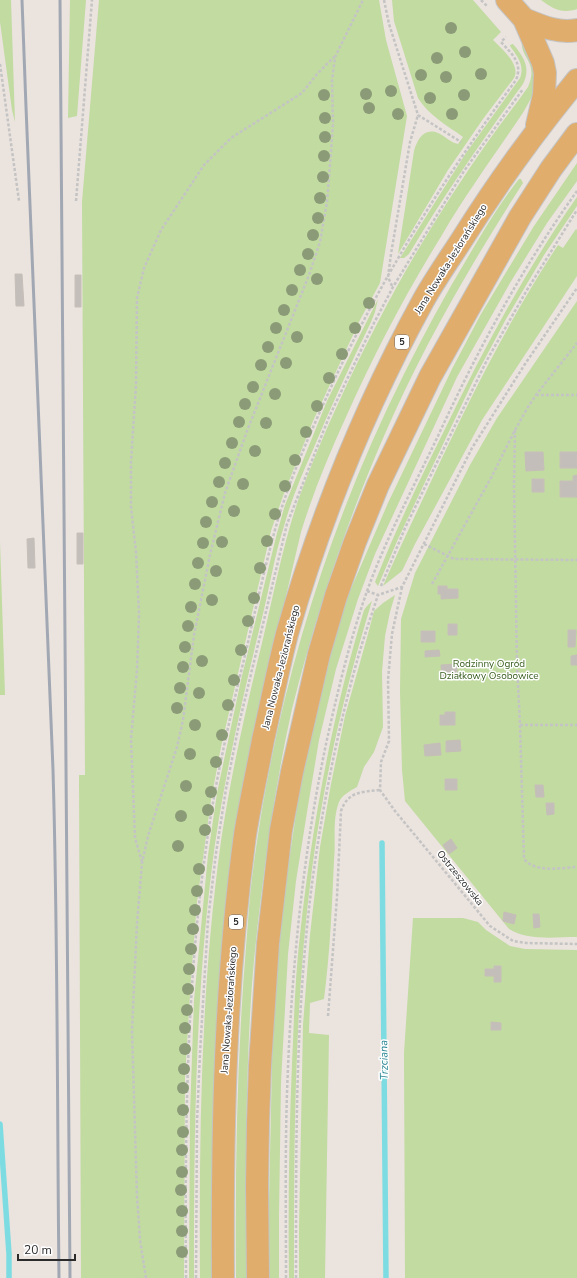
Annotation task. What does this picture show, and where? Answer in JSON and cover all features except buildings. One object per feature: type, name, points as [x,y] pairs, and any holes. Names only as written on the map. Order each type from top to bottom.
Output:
[{"type":"main road","points":[[507,0],[524,19],[546,73],[544,95],[536,130]]},
{"type":"main road","points":[[524,19],[549,29],[568,32],[577,30]]},
{"type":"main road","name":"Jana Nowaka-Jeziorańskiego","points":[[223,1278],[222,1165],[226,1035],[238,898],[246,833],[258,765],[287,634],[325,515],[372,401],[424,299],[508,169],[536,130],[577,80]]},
{"type":"main road","points":[[258,1278],[258,1123],[260,1065],[268,943],[281,830],[292,772],[319,654],[336,596],[378,485],[430,377],[520,217],[551,169],[577,134]]},
{"type":"path","points":[[76,201],[92,0]]},
{"type":"path","points":[[146,1278],[140,1240],[137,1196],[132,1030],[137,923],[142,863],[148,836],[177,747],[183,720],[194,635],[210,555],[226,492],[255,410],[309,275],[320,242],[330,173],[333,124],[332,82],[335,57],[363,0]]},
{"type":"path","points":[[384,0],[389,24],[418,115],[410,142],[388,277],[393,286],[464,171],[526,86]]},
{"type":"path","points":[[388,277],[427,209],[457,162],[516,80],[519,72],[518,64],[513,55],[501,42],[506,37]]},
{"type":"path","points":[[142,863],[136,838],[131,739],[137,670],[139,614],[136,552],[131,508],[131,461],[136,384],[137,298],[144,268],[161,230],[204,165],[231,138],[302,93],[317,74],[335,57]]},
{"type":"path","points":[[0,64],[18,201]]},
{"type":"path","points":[[418,115],[461,142]]},
{"type":"path","points":[[286,1278],[287,1094],[291,1015],[299,914],[315,797],[332,715],[356,625],[367,591],[400,514],[454,402],[507,301],[539,248],[577,191]]},
{"type":"path","points":[[381,586],[406,528],[487,360],[526,290],[577,210]]},
{"type":"path","points":[[328,1016],[337,897],[341,811],[344,803],[350,796],[361,792],[380,790],[381,762],[389,741],[388,680],[392,634],[402,587],[472,448],[577,288]]},
{"type":"path","points":[[432,584],[492,476],[515,430],[536,395],[577,342]]},
{"type":"path","points":[[536,395],[577,395]]},
{"type":"path","points":[[515,430],[514,486],[517,664],[524,858],[532,866],[541,868],[577,867]]},
{"type":"path","points":[[424,544],[454,560],[577,560]]},
{"type":"path","points":[[367,591],[378,595],[402,587]]},
{"type":"path","points":[[296,1278],[298,1073],[306,944],[313,878],[323,811],[344,708],[357,660],[378,595]]},
{"type":"path","points":[[520,725],[577,725]]},
{"type":"path","name":"Ostrzeszowska","points":[[380,790],[395,811],[490,926],[513,940],[526,943],[577,944]]},
{"type":"green space","points":[[0,0],[11,0],[15,122],[0,22]]},
{"type":"green space","points":[[70,0],[86,0],[77,116],[68,118]]},
{"type":"green space","points":[[99,0],[379,0],[386,40],[407,116],[380,283],[360,320],[313,421],[283,496],[271,531],[221,747],[211,800],[197,902],[191,978],[185,1078],[184,1278],[81,1278],[79,775],[85,775],[82,202]]},
{"type":"green space","points":[[392,0],[473,0],[501,32],[493,40],[510,58],[515,68],[514,78],[483,119],[448,170],[398,254],[414,151],[419,139],[425,133],[433,132],[438,133],[458,144],[463,137],[427,110],[418,98],[394,21]]},
{"type":"green space","points":[[541,0],[577,0],[577,9],[567,11],[558,10]]},
{"type":"green space","points":[[522,42],[534,57],[534,93],[524,111],[452,219],[391,324],[333,445],[301,532],[251,745],[236,827],[219,988],[216,1039],[213,1108],[212,1278],[200,1278],[201,1114],[205,1004],[214,895],[221,841],[234,766],[284,550],[300,495],[317,451],[346,386],[378,322],[443,208],[487,143],[528,87],[531,79],[531,72],[522,48]]},
{"type":"green space","points":[[513,44],[525,63],[526,73],[523,84],[464,168],[409,254],[404,258],[400,258],[466,153],[520,78],[522,69],[518,57],[510,46]]},
{"type":"green space","points":[[577,163],[577,181],[547,223],[510,283],[457,377],[375,554],[358,599],[336,669],[319,740],[296,881],[288,954],[281,1082],[279,1278],[269,1278],[273,1018],[283,902],[300,787],[330,653],[347,598],[388,503],[452,369],[481,314],[534,226]]},
{"type":"green space","points":[[519,179],[521,179],[523,183],[448,307],[414,371],[384,436],[344,536],[321,605],[301,674],[292,709],[272,814],[262,887],[252,984],[250,1020],[247,1094],[246,1278],[236,1278],[236,1153],[243,988],[249,904],[262,812],[274,747],[289,683],[327,556],[350,495],[376,434],[404,374],[459,271],[492,217]]},
{"type":"green space","points":[[577,197],[577,206],[544,255],[506,319],[473,381],[398,539],[378,586],[375,582],[399,525],[474,371],[522,282]]},
{"type":"green space","points":[[576,229],[577,276],[482,420],[402,571],[383,586],[448,445],[507,329],[558,245],[563,248]]},
{"type":"green space","points":[[378,299],[371,322],[300,479],[280,538],[241,705],[219,816],[208,898],[203,952],[195,1115],[194,1278],[189,1278],[190,1114],[194,1000],[208,855],[217,793],[241,680],[285,505],[327,401]]},
{"type":"green space","name":"Rodzinny Ogród Działkowy Osobowice","points":[[577,301],[577,937],[542,938],[517,933],[509,929],[405,801],[402,770],[400,692],[401,619],[415,573],[470,465],[497,418]]},
{"type":"green space","points":[[0,541],[5,695],[0,695]]},
{"type":"green space","points":[[395,595],[385,636],[382,672],[383,727],[374,752],[364,767],[357,787],[342,797],[339,802],[336,816],[328,964],[324,999],[310,1003],[309,1033],[329,1035],[325,1278],[299,1278],[303,1025],[310,935],[320,847],[345,716],[374,611]]},
{"type":"green space","points":[[372,601],[336,734],[312,869],[306,920],[298,1022],[294,1176],[294,1278],[289,1278],[289,1171],[292,1064],[297,967],[305,894],[324,771],[342,690],[364,610]]},
{"type":"green space","points":[[413,918],[463,918],[478,922],[486,930],[510,946],[525,949],[577,950],[577,1278],[405,1278],[404,1053]]},
{"type":"waterway","name":"Trzciana","points":[[382,843],[386,1278]]},
{"type":"waterway","points":[[0,1124],[9,1254],[9,1278]]},
{"type":"railway","points":[[22,0],[55,834],[59,1278]]},
{"type":"railway","points":[[60,0],[70,1278]]}]
